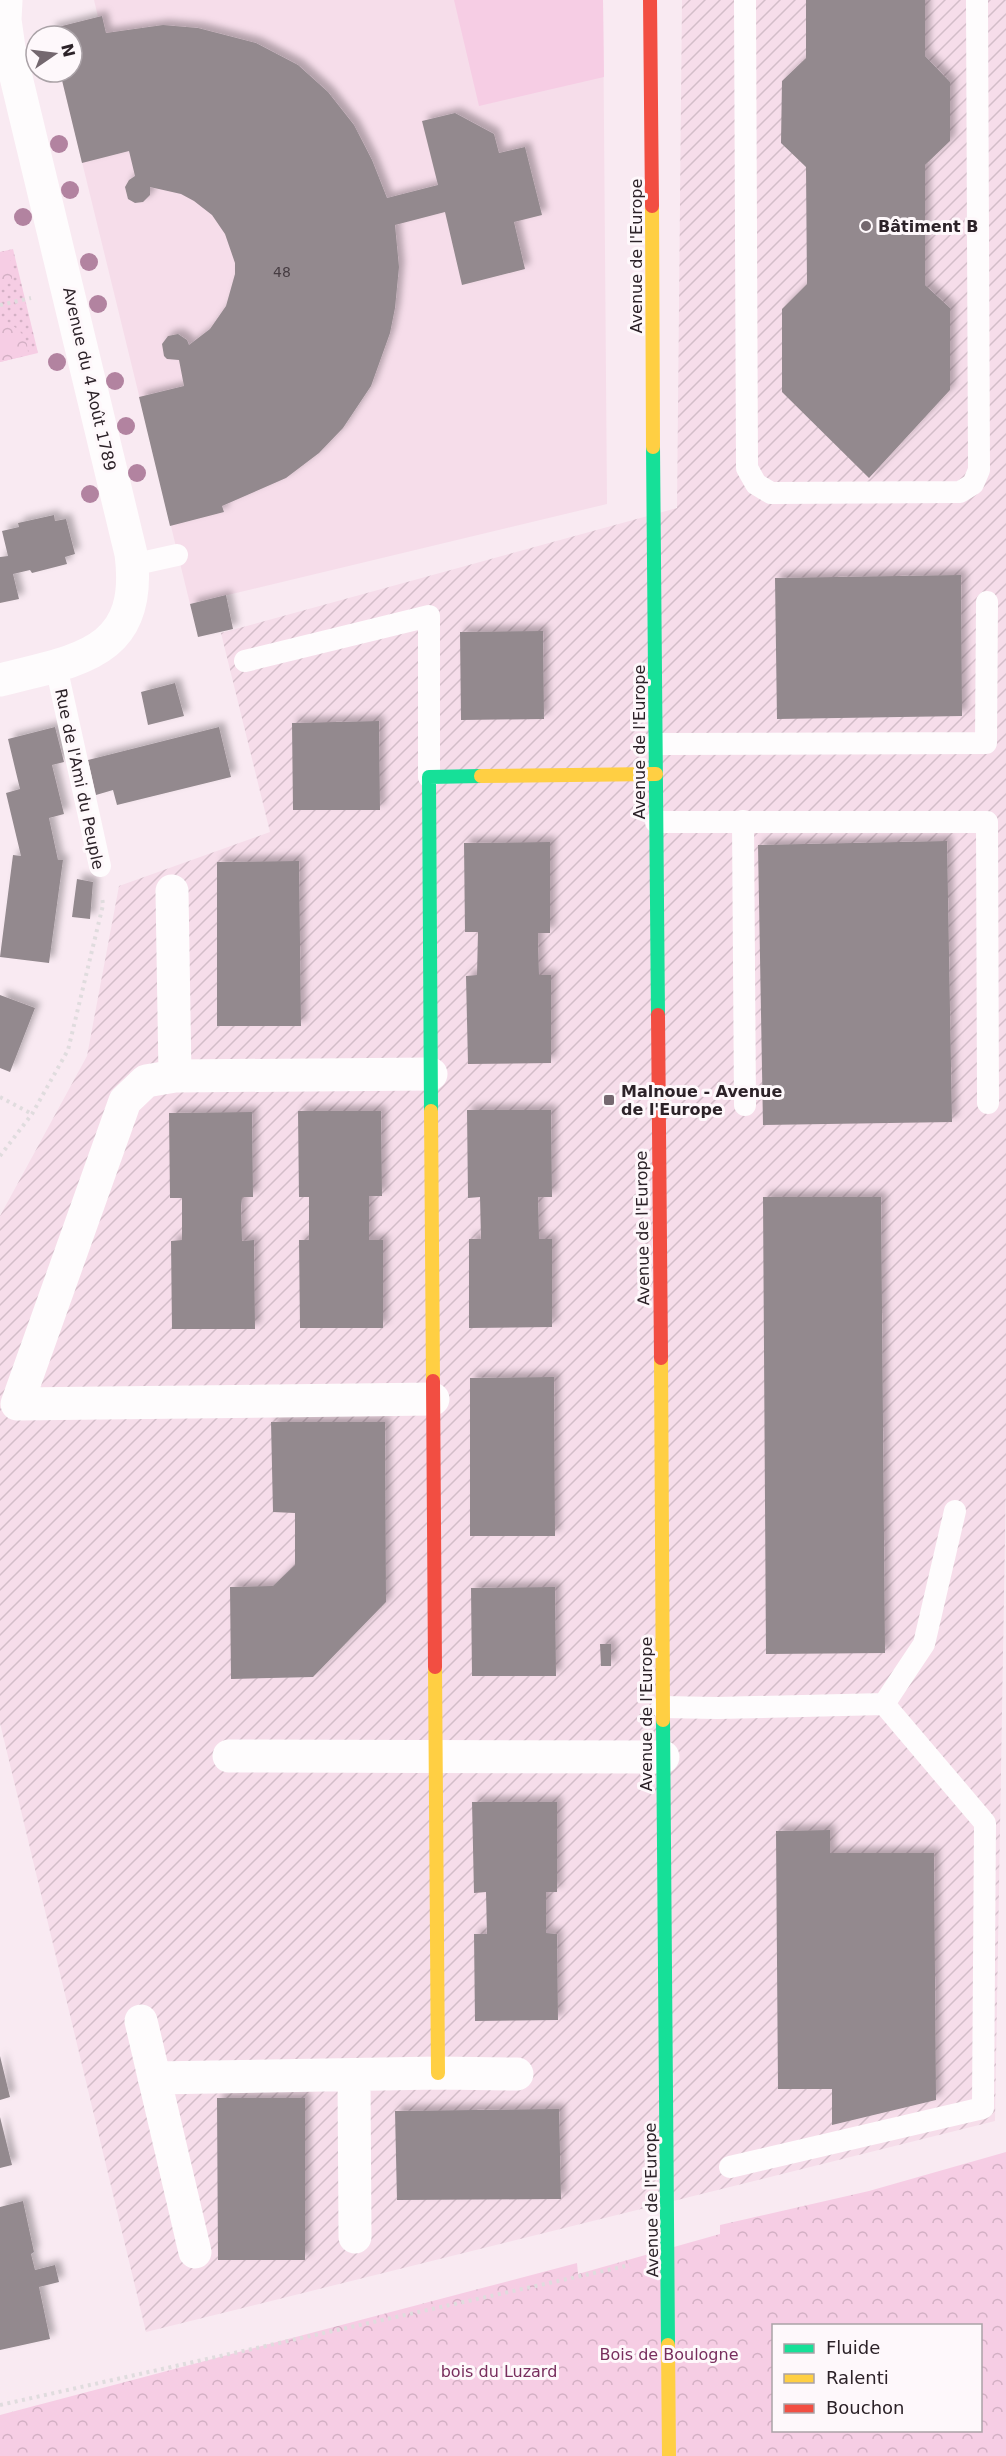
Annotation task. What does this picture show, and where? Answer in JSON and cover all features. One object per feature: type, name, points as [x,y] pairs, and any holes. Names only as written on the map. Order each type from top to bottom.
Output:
[{"type":"main road","name":"Avenue de l'Europe","points":[[650,0],[669,2456]]},
{"type":"main road","points":[[438,2073],[429,777],[656,774]]},
{"type":"street","name":"Avenue du 4 Août 1789","points":[[0,680],[80,660],[97,651],[113,635],[128,611],[133,591],[132,565],[9,48],[4,20],[6,0]]},
{"type":"street","points":[[172,891],[175,1076]]},
{"type":"street","points":[[431,1074],[175,1076],[146,1081],[125,1101],[17,1404],[433,1399]]},
{"type":"street","points":[[229,1756],[663,1757]]},
{"type":"street","points":[[141,2021],[195,2253]]},
{"type":"street","points":[[154,2078],[438,2073],[517,2074]]},
{"type":"street","points":[[354,2075],[355,2237]]},
{"type":"lane","points":[[745,0],[747,468],[756,484],[771,493],[960,492],[973,484],[979,470],[977,0]]},
{"type":"lane","points":[[132,565],[177,555]]},
{"type":"lane","points":[[656,744],[986,743],[987,602]]},
{"type":"lane","points":[[246,662],[429,616],[429,777]]},
{"type":"lane","name":"Rue de l'Ami du Peuple","points":[[56,666],[100,866]]},
{"type":"lane","points":[[743,821],[745,1105]]},
{"type":"lane","points":[[656,822],[987,822],[988,1103]]},
{"type":"lane","points":[[884,1704],[924,1644],[955,1511]]},
{"type":"lane","points":[[662,1707],[884,1704]]},
{"type":"lane","points":[[730,2167],[983,2108],[985,1823],[884,1704]]},
{"type":"path","name":"Rue de l'Ami du Peuple","points":[[0,1156],[32,1114],[68,1050],[103,905],[100,866]]},
{"type":"path","points":[[0,1097],[32,1114]]},
{"type":"path","points":[[0,2405],[630,2265]]},
{"type":"shaded area","points":[[94,0],[603,0],[607,504],[190,604],[63,84],[84,84],[84,24],[70,24],[98,17]]},
{"type":"shaded area","points":[[682,0],[1006,0],[1006,1478],[995,2121],[146,2332],[0,1723],[0,1216],[87,1056],[119,886],[270,832],[221,633],[677,508]]},
{"type":"green space","points":[[454,0],[603,0],[604,77],[479,106]]},
{"type":"green space","points":[[13,249],[38,353],[0,362],[0,252]]},
{"type":"green space","points":[[5,251],[13,269],[12,277],[11,282],[0,288],[0,252]]},
{"type":"green space","points":[[0,318],[21,332],[28,348],[28,355],[0,362]]},
{"type":"green space","name":"Bois de Boulogne","points":[[1006,2152],[1006,2456],[0,2456],[0,2415],[577,2263],[578,2274],[720,2234],[720,2225],[869,2191]]},
{"type":"building","name":"Bâtiment B","points":[[806,0],[925,0],[925,56],[950,82],[950,141],[925,165],[925,285],[950,308],[950,390],[869,478],[782,392],[782,309],[807,284],[806,167],[781,143],[782,81],[806,58]]},
{"type":"building","points":[[102,16],[106,33],[163,25],[198,28],[256,43],[298,65],[328,92],[354,125],[372,160],[387,198],[438,185],[422,121],[455,113],[494,134],[499,153],[525,147],[542,215],[514,222],[525,269],[462,285],[445,212],[395,225],[399,267],[390,333],[371,386],[343,428],[319,453],[286,478],[222,506],[224,512],[170,526],[139,397],[184,386],[179,360],[167,359],[164,356],[162,344],[168,336],[178,334],[187,340],[189,345],[210,329],[226,306],[235,274],[235,263],[225,234],[212,215],[194,201],[181,194],[150,187],[150,195],[143,202],[135,203],[128,199],[125,187],[135,176],[129,151],[82,163],[63,84],[84,84],[84,24],[70,24]]},
{"type":"building","points":[[54,515],[55,521],[66,519],[75,554],[65,557],[67,564],[32,573],[30,570],[13,574],[19,599],[0,603],[0,557],[8,556],[2,531],[19,527],[18,523]]},
{"type":"building","points":[[961,575],[962,716],[777,719],[775,578]]},
{"type":"building","points":[[226,595],[233,629],[198,637],[190,604]]},
{"type":"building","points":[[543,631],[544,719],[461,720],[460,632]]},
{"type":"building","points":[[175,683],[184,716],[148,725],[141,692]]},
{"type":"building","points":[[379,721],[380,810],[293,810],[292,723]]},
{"type":"building","points":[[55,727],[64,762],[52,765],[64,814],[49,818],[58,860],[63,860],[49,963],[0,957],[13,855],[21,856],[6,793],[20,789],[8,739]]},
{"type":"building","points":[[219,727],[231,777],[117,805],[113,790],[96,795],[88,760]]},
{"type":"building","points":[[947,841],[952,1122],[763,1125],[758,845]]},
{"type":"building","points":[[550,842],[550,933],[538,933],[538,943],[539,975],[551,975],[551,1063],[468,1064],[466,976],[477,975],[478,932],[465,932],[464,843]]},
{"type":"building","points":[[299,861],[301,1026],[217,1026],[217,862]]},
{"type":"building","points":[[77,879],[93,882],[90,919],[72,917]]},
{"type":"building","points":[[0,995],[35,1008],[10,1072],[0,1068]]},
{"type":"building","points":[[467,1110],[551,1110],[552,1197],[538,1197],[539,1239],[552,1239],[552,1327],[469,1328],[469,1239],[481,1239],[480,1197],[468,1198]]},
{"type":"building","points":[[298,1111],[381,1111],[382,1196],[369,1196],[369,1240],[383,1240],[383,1328],[300,1328],[299,1240],[309,1240],[309,1197],[299,1197]]},
{"type":"building","points":[[252,1112],[253,1197],[242,1197],[241,1207],[242,1241],[254,1240],[255,1329],[172,1329],[171,1241],[182,1240],[182,1198],[170,1198],[169,1113]]},
{"type":"building","points":[[763,1197],[881,1197],[885,1653],[766,1654]]},
{"type":"building","points":[[554,1377],[555,1536],[470,1536],[470,1378]]},
{"type":"building","points":[[271,1422],[385,1422],[386,1602],[313,1677],[231,1679],[230,1587],[273,1586],[295,1565],[295,1513],[273,1512]]},
{"type":"building","points":[[555,1587],[556,1676],[472,1676],[471,1588]]},
{"type":"building","points":[[600,1644],[611,1644],[611,1666],[601,1666]]},
{"type":"building","points":[[472,1802],[557,1802],[557,1892],[546,1892],[546,1933],[557,1934],[558,2020],[475,2021],[474,1934],[487,1934],[486,1892],[474,1893]]},
{"type":"building","points":[[830,1830],[830,1853],[934,1853],[936,2100],[832,2125],[832,2089],[778,2089],[776,1831]]},
{"type":"building","points":[[0,2056],[10,2097],[0,2100]]},
{"type":"building","points":[[217,2098],[305,2098],[305,2260],[218,2260]]},
{"type":"building","points":[[559,2109],[561,2199],[397,2200],[395,2111]]},
{"type":"building","points":[[0,2117],[12,2165],[0,2168]]},
{"type":"building","points":[[23,2201],[34,2252],[31,2254],[35,2270],[55,2265],[59,2282],[39,2287],[50,2339],[0,2350],[0,2207]]},
{"type":"traffic: fast","points":[[653,447],[658,1015]]},
{"type":"traffic: fast","points":[[431,1111],[429,777],[481,776]]},
{"type":"traffic: fast","points":[[663,1720],[668,2345]]},
{"type":"traffic: slow","points":[[652,206],[653,447]]},
{"type":"traffic: slow","points":[[481,776],[656,774]]},
{"type":"traffic: slow","points":[[431,1111],[433,1381]]},
{"type":"traffic: slow","points":[[661,1358],[663,1720]]},
{"type":"traffic: slow","points":[[435,1667],[438,2073]]},
{"type":"traffic: slow","points":[[668,2345],[669,2456]]},
{"type":"traffic: jam","points":[[650,0],[652,206]]},
{"type":"traffic: jam","points":[[658,1015],[661,1358]]},
{"type":"traffic: jam","points":[[433,1381],[435,1667]]},
{"type":"place","name":"Bâtiment B","points":[[866,226]]},
{"type":"place","name":"Malnoue - Avenue de l'Europe","points":[[609,1100]]},
{"type":"park label","name":"bois du Luzard","points":[[499,2371]]}]
